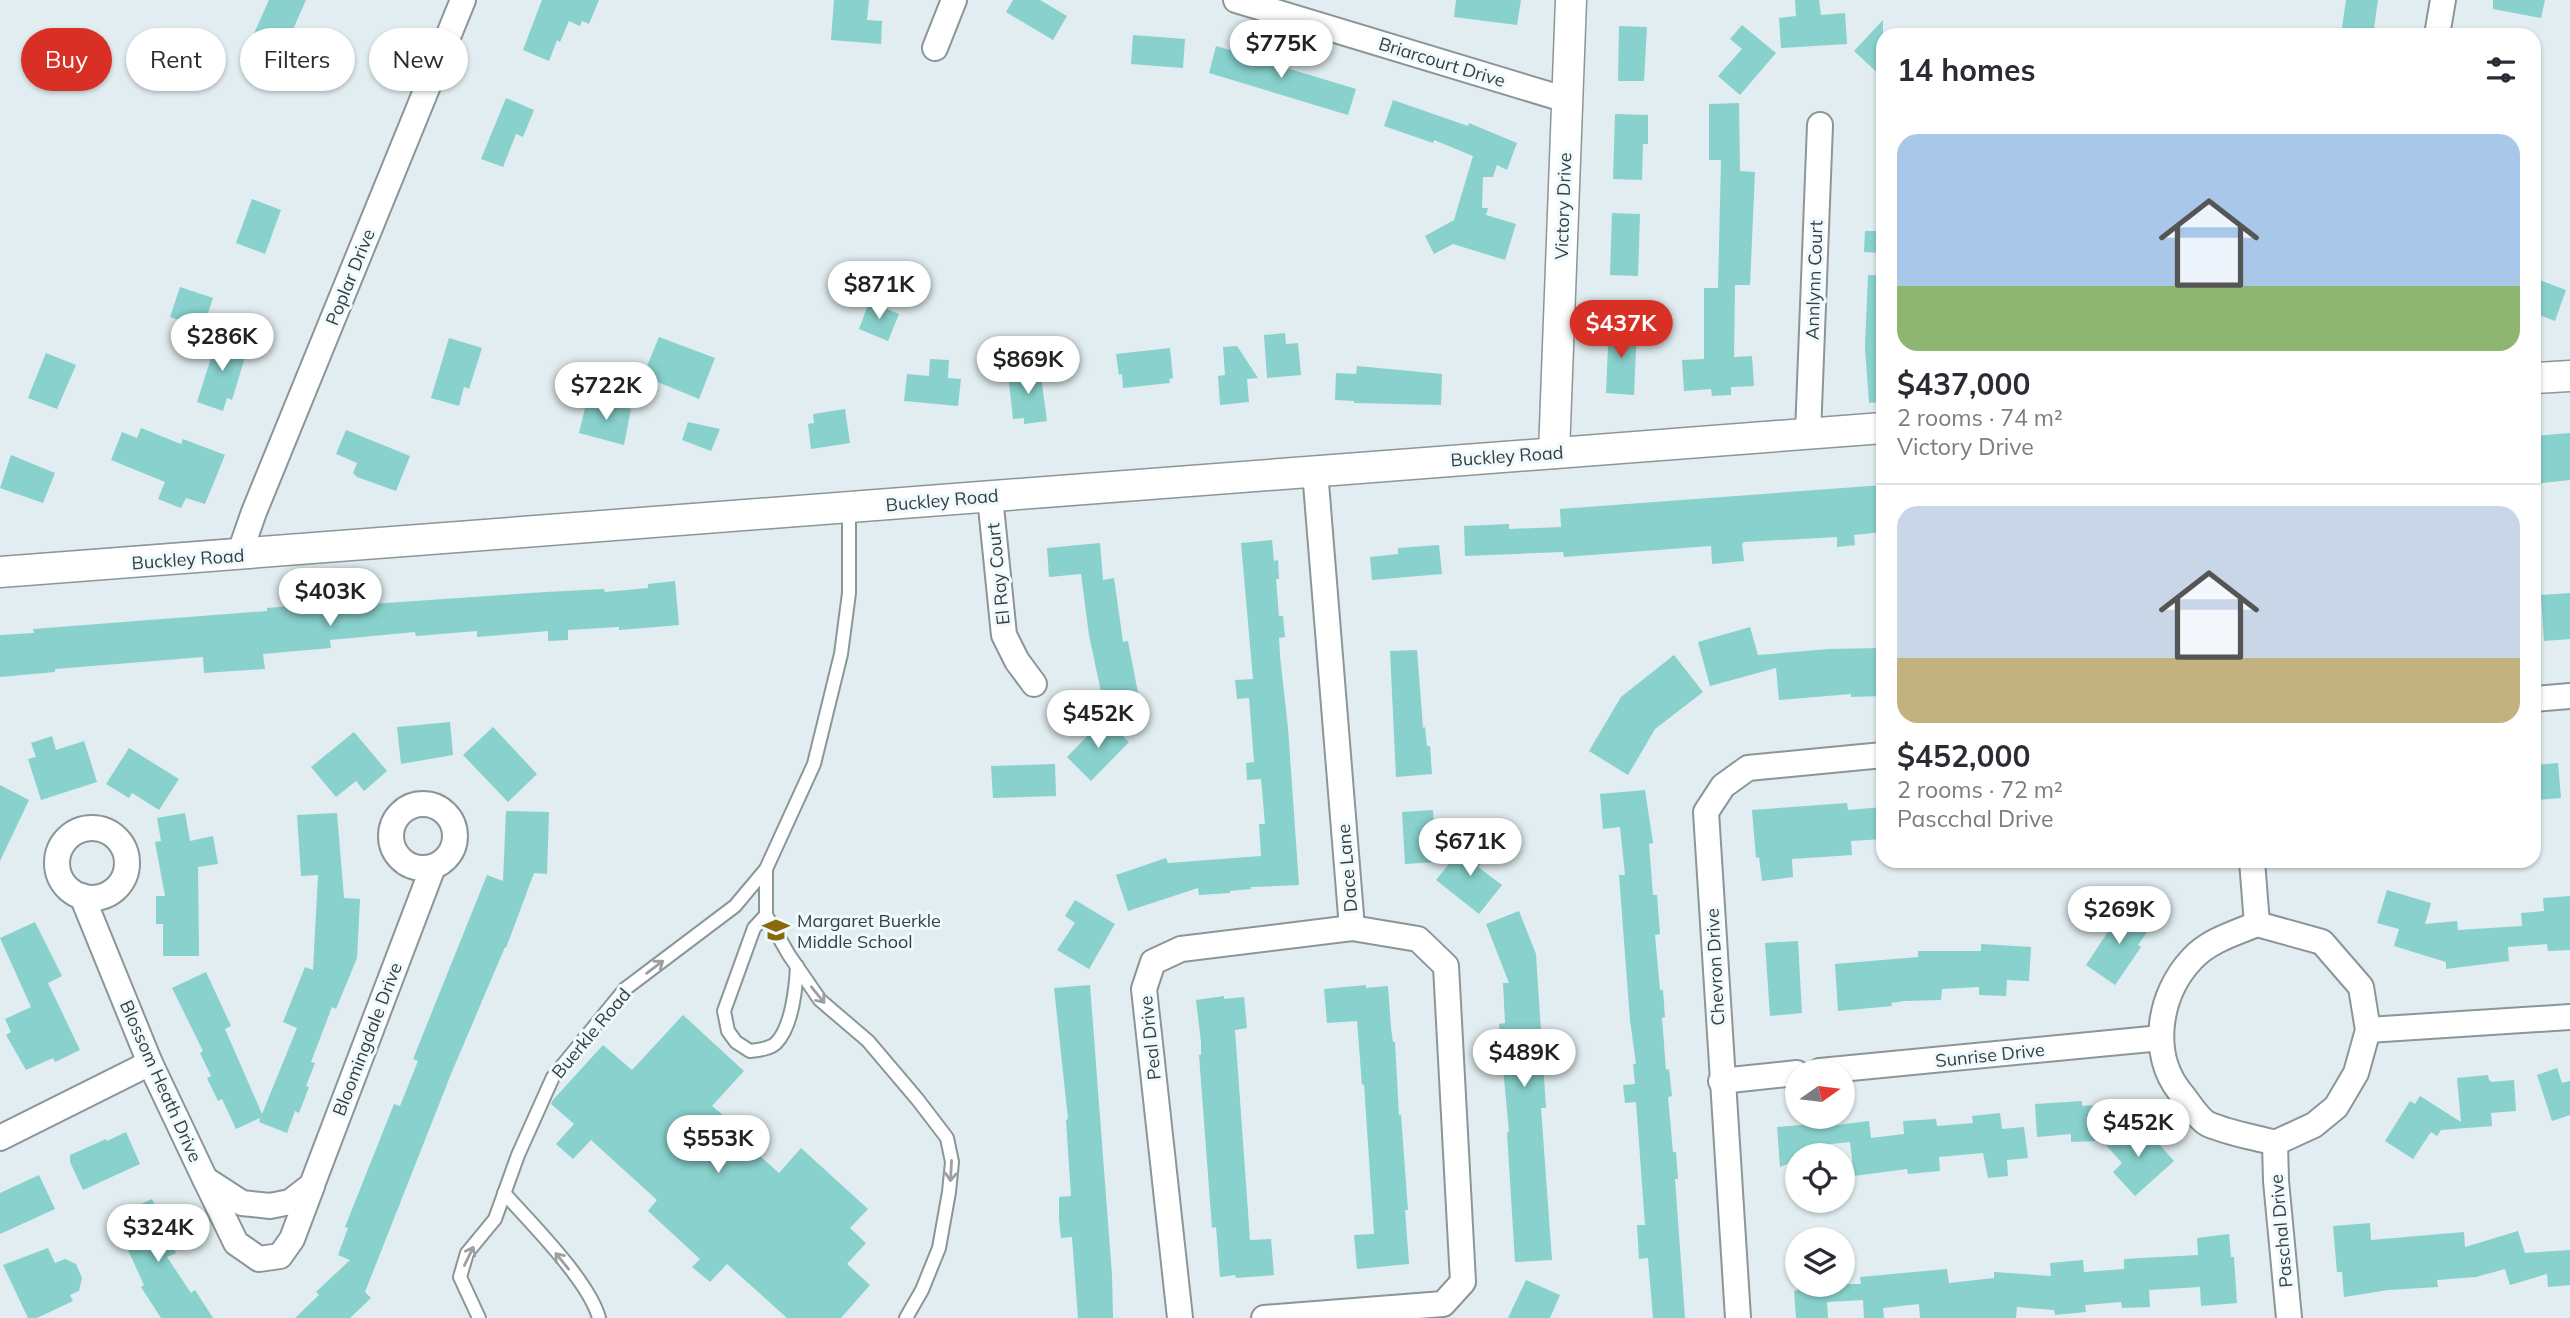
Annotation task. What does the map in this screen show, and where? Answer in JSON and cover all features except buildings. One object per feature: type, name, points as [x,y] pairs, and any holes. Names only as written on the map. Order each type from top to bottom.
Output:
[{"type":"street","name":"Poplar Drive","points":[[239,555],[254,512],[463,0]]},
{"type":"street","points":[[935,48],[954,0]]},
{"type":"street","name":"Briarcourt Drive","points":[[1236,0],[1567,100]]},
{"type":"street","name":"Victory Drive","points":[[1555,453],[1571,0]]},
{"type":"street","points":[[2438,28],[2443,0]]},
{"type":"street","name":"Annlynn Court","points":[[1808,434],[1820,125]]},
{"type":"street","points":[[2541,378],[2570,376]]},
{"type":"street","name":"Buckley Road","points":[[0,572],[1876,429]]},
{"type":"street","name":"Dace Lane","points":[[1264,1318],[1443,1304],[1463,1282],[1446,966],[1418,939],[1352,928],[1315,471]]},
{"type":"street","name":"El Ray Court","points":[[990,497],[1004,635],[1017,661],[1034,684]]},
{"type":"street","points":[[2541,698],[2570,696]]},
{"type":"street","name":"Chevron Drive","points":[[1738,1318],[1706,812],[1723,786],[1748,768],[1876,756]]},
{"type":"street","name":"Bloomingdale Drive","points":[[205,1179],[236,1243],[259,1259],[281,1256],[292,1238],[433,867]]},
{"type":"street","points":[[2253,868],[2257,924]]},
{"type":"street","name":"Blossom Heath Drive","points":[[82,896],[150,1063],[205,1179],[242,1203],[270,1206],[290,1202],[312,1185]]},
{"type":"street","points":[[2257,924],[2322,942],[2361,987],[2368,1030],[2356,1073],[2336,1107],[2314,1125],[2275,1143],[2206,1123],[2171,1080],[2161,1038],[2162,1014],[2168,995],[2192,959],[2223,937],[2257,924]]},
{"type":"street","name":"Peal Drive","points":[[1180,1318],[1144,989],[1153,962],[1181,949],[1352,928]]},
{"type":"street","points":[[2368,1030],[2570,1017]]},
{"type":"street","name":"Sunrise Drive","points":[[1855,1068],[2161,1038]]},
{"type":"street","points":[[0,1138],[150,1063]]},
{"type":"street","points":[[1721,1080],[1785,1074]]},
{"type":"street","name":"Paschal Drive","points":[[2275,1143],[2289,1318]]},
{"type":"lane","name":"Buerkle Road","points":[[479,1318],[460,1277],[467,1253],[495,1219],[518,1155],[553,1077],[625,989],[735,906],[766,869],[814,764],[841,654],[849,593],[849,508]]},
{"type":"lane","name":"Buerkle Road","points":[[766,869],[766,915]]},
{"type":"lane","points":[[797,966],[793,1001],[785,1028],[776,1044],[750,1051],[736,1042],[728,1031],[724,1011],[754,929],[766,915],[820,1000],[867,1041],[947,1138],[952,1162],[939,1248],[922,1290],[906,1318]]},
{"type":"lane","points":[[504,1193],[574,1275],[592,1301],[598,1318]]},
{"type":"place","name":"Margaret Buerkle Middle School","points":[[776,930]]}]
